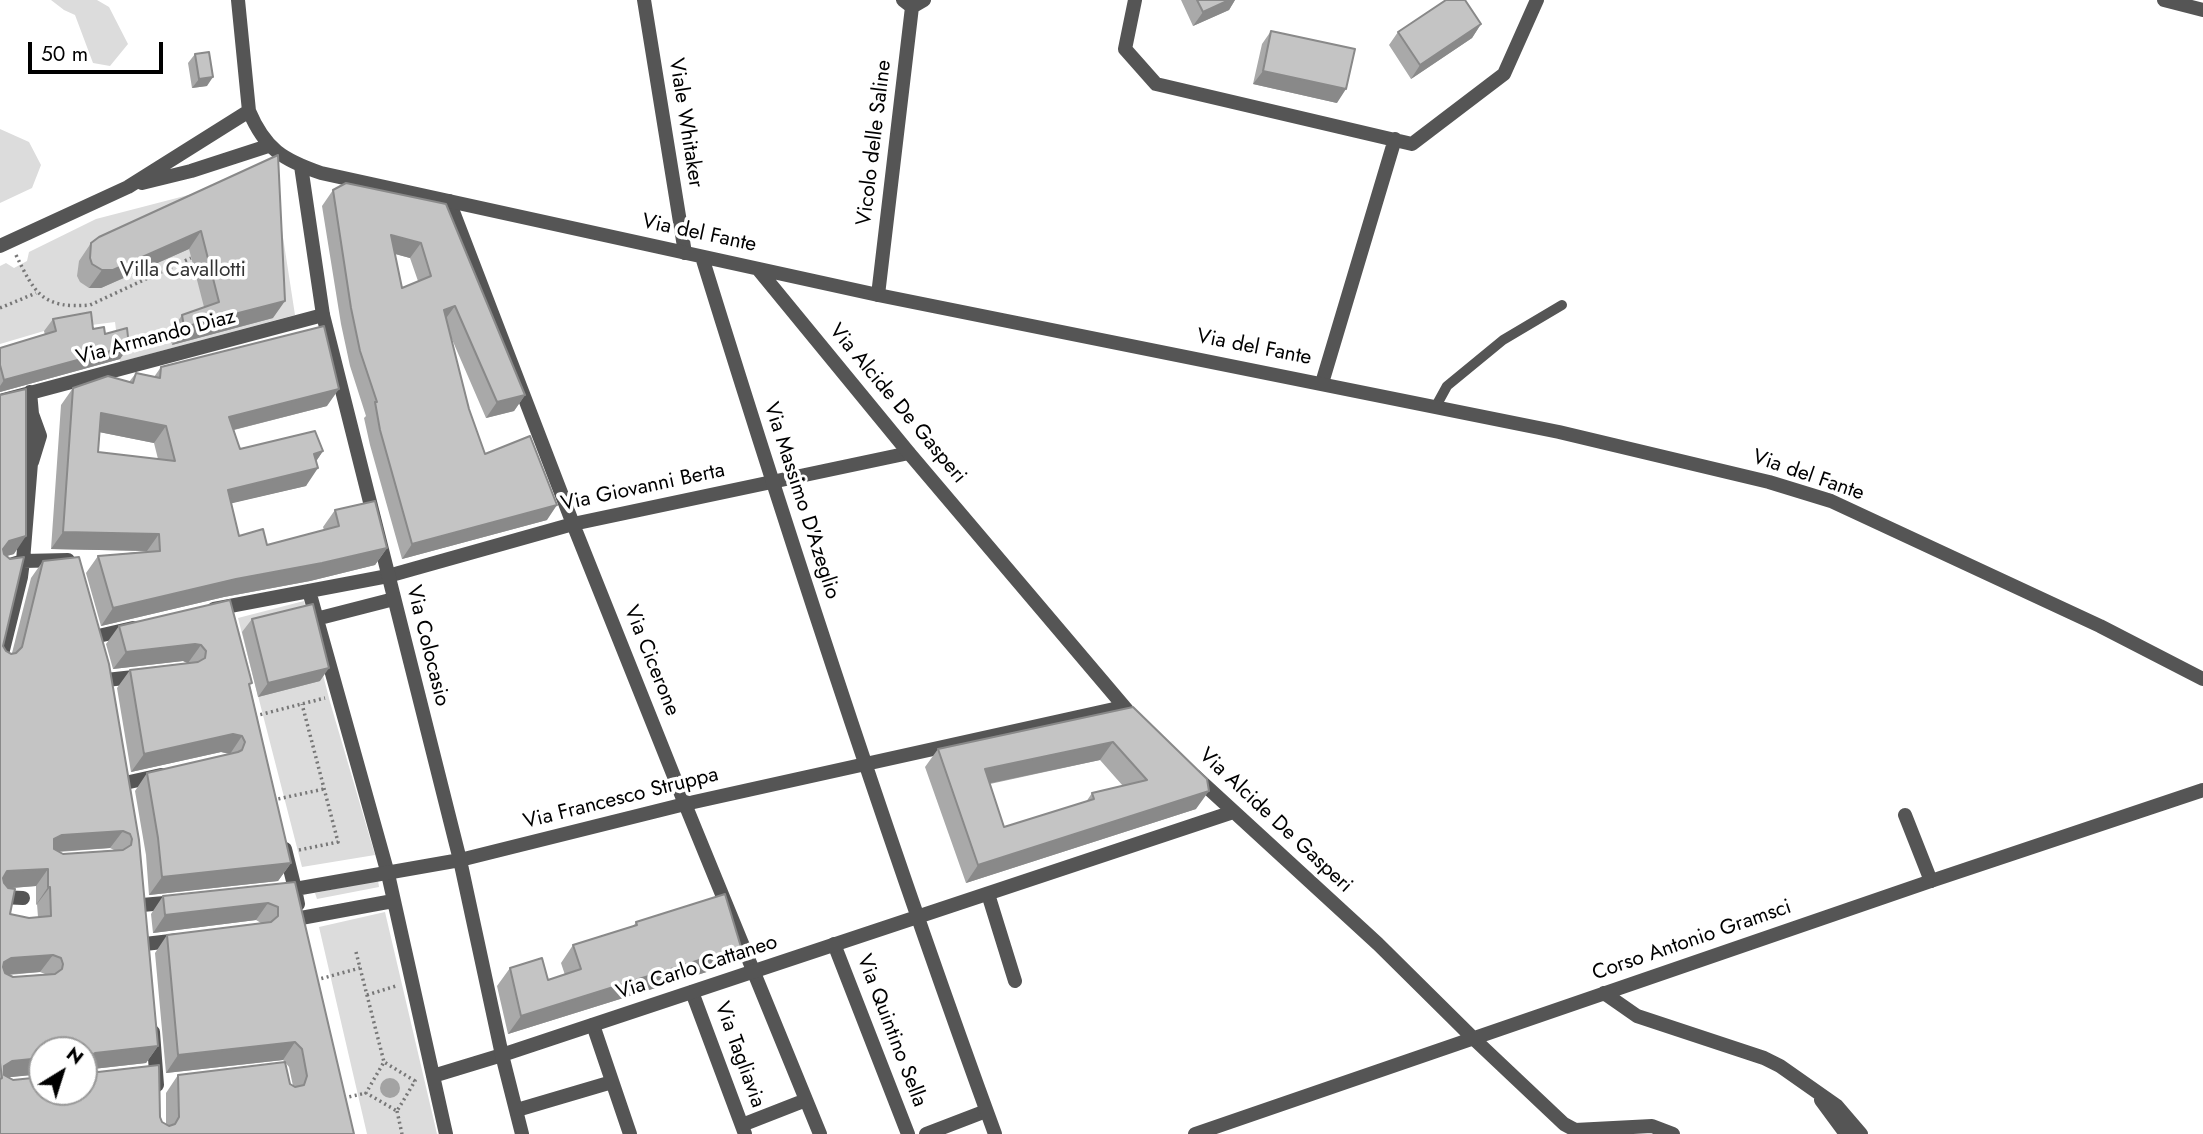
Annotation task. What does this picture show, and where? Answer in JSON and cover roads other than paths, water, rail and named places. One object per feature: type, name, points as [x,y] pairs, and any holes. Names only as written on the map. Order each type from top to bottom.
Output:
[{"type":"street","points":[[128,187],[191,171],[268,146],[249,111],[238,0]]},
{"type":"street","name":"Viale Whitaker","points":[[644,0],[685,253]]},
{"type":"street","points":[[1135,0],[1125,49],[1156,84],[1412,144],[1504,74],[1536,0]]},
{"type":"street","points":[[2164,0],[2203,10]]},
{"type":"street","name":"Vicolo delle Saline","points":[[878,295],[913,2]]},
{"type":"street","points":[[5,244],[128,187],[249,111]]},
{"type":"street","points":[[1322,383],[1395,139]]},
{"type":"street","name":"Via del Fante","points":[[268,146],[301,166],[321,173],[878,295],[1572,435],[1769,482],[1831,501],[2100,626],[2203,679]]},
{"type":"street","name":"Via Colocasio","points":[[301,166],[323,316],[460,860],[522,1134]]},
{"type":"street","name":"Via Cicerone","points":[[449,201],[573,524],[820,1134]]},
{"type":"street","name":"Via Massimo D'Azeglio","points":[[702,257],[915,923]]},
{"type":"street","name":"Via Alcide De Gasperi","points":[[758,269],[909,453],[1128,711],[920,752]]},
{"type":"street","name":"Via Armando Diaz","points":[[0,401],[323,316]]},
{"type":"street","points":[[0,662],[21,577],[12,564],[31,463],[25,438],[32,414],[30,392]]},
{"type":"street","name":"Via Giovanni Berta","points":[[202,612],[227,612],[309,591],[388,576],[573,524],[909,453]]},
{"type":"street","points":[[12,564],[67,560],[75,571]]},
{"type":"street","points":[[309,591],[395,873],[393,901],[446,1134]]},
{"type":"street","points":[[316,619],[394,599]]},
{"type":"street","points":[[94,636],[148,624]]},
{"type":"street","points":[[106,681],[158,674]]},
{"type":"street","name":"Via Francesco Struppa","points":[[281,891],[460,860],[685,804],[850,768],[865,761],[920,752]]},
{"type":"street","name":"Via Alcide De Gasperi","points":[[1183,764],[1378,944],[1474,1039],[1574,1132],[1652,1126],[1673,1134]]},
{"type":"street","points":[[125,783],[174,772]]},
{"type":"street","name":"Corso Antonio Gramsci","points":[[1195,1134],[2203,790]]},
{"type":"street","points":[[1015,981],[988,894],[1233,812]]},
{"type":"street","points":[[1905,815],[1931,881]]},
{"type":"street","points":[[284,846],[281,891],[302,924],[393,901]]},
{"type":"street","name":"Via Carlo Cattaneo","points":[[433,1076],[834,944],[915,923],[988,894]]},
{"type":"street","points":[[0,897],[23,898]]},
{"type":"street","points":[[184,901],[144,925],[195,938]]},
{"type":"street","points":[[915,923],[995,1134]]},
{"type":"street","name":"Via Quintino Sella","points":[[834,944],[908,1134]]},
{"type":"street","name":"Via Tagliavia","points":[[692,992],[744,1130]]},
{"type":"street","points":[[1604,993],[1637,1016],[1764,1058],[1780,1066],[1838,1106],[1861,1134]]},
{"type":"street","points":[[152,1021],[157,1082]]},
{"type":"street","points":[[593,1024],[630,1134]]},
{"type":"street","points":[[517,1110],[612,1082]]},
{"type":"street","points":[[1814,1090],[1846,1134]]},
{"type":"street","points":[[744,1130],[806,1100]]},
{"type":"street","name":"Via Quintino Sella","points":[[926,1134],[986,1111]]},
{"type":"lane","points":[[1436,406],[1447,386],[1503,340],[1562,305]]},
{"type":"park label","name":"Villa Cavallotti","points":[[183,271]]}]
